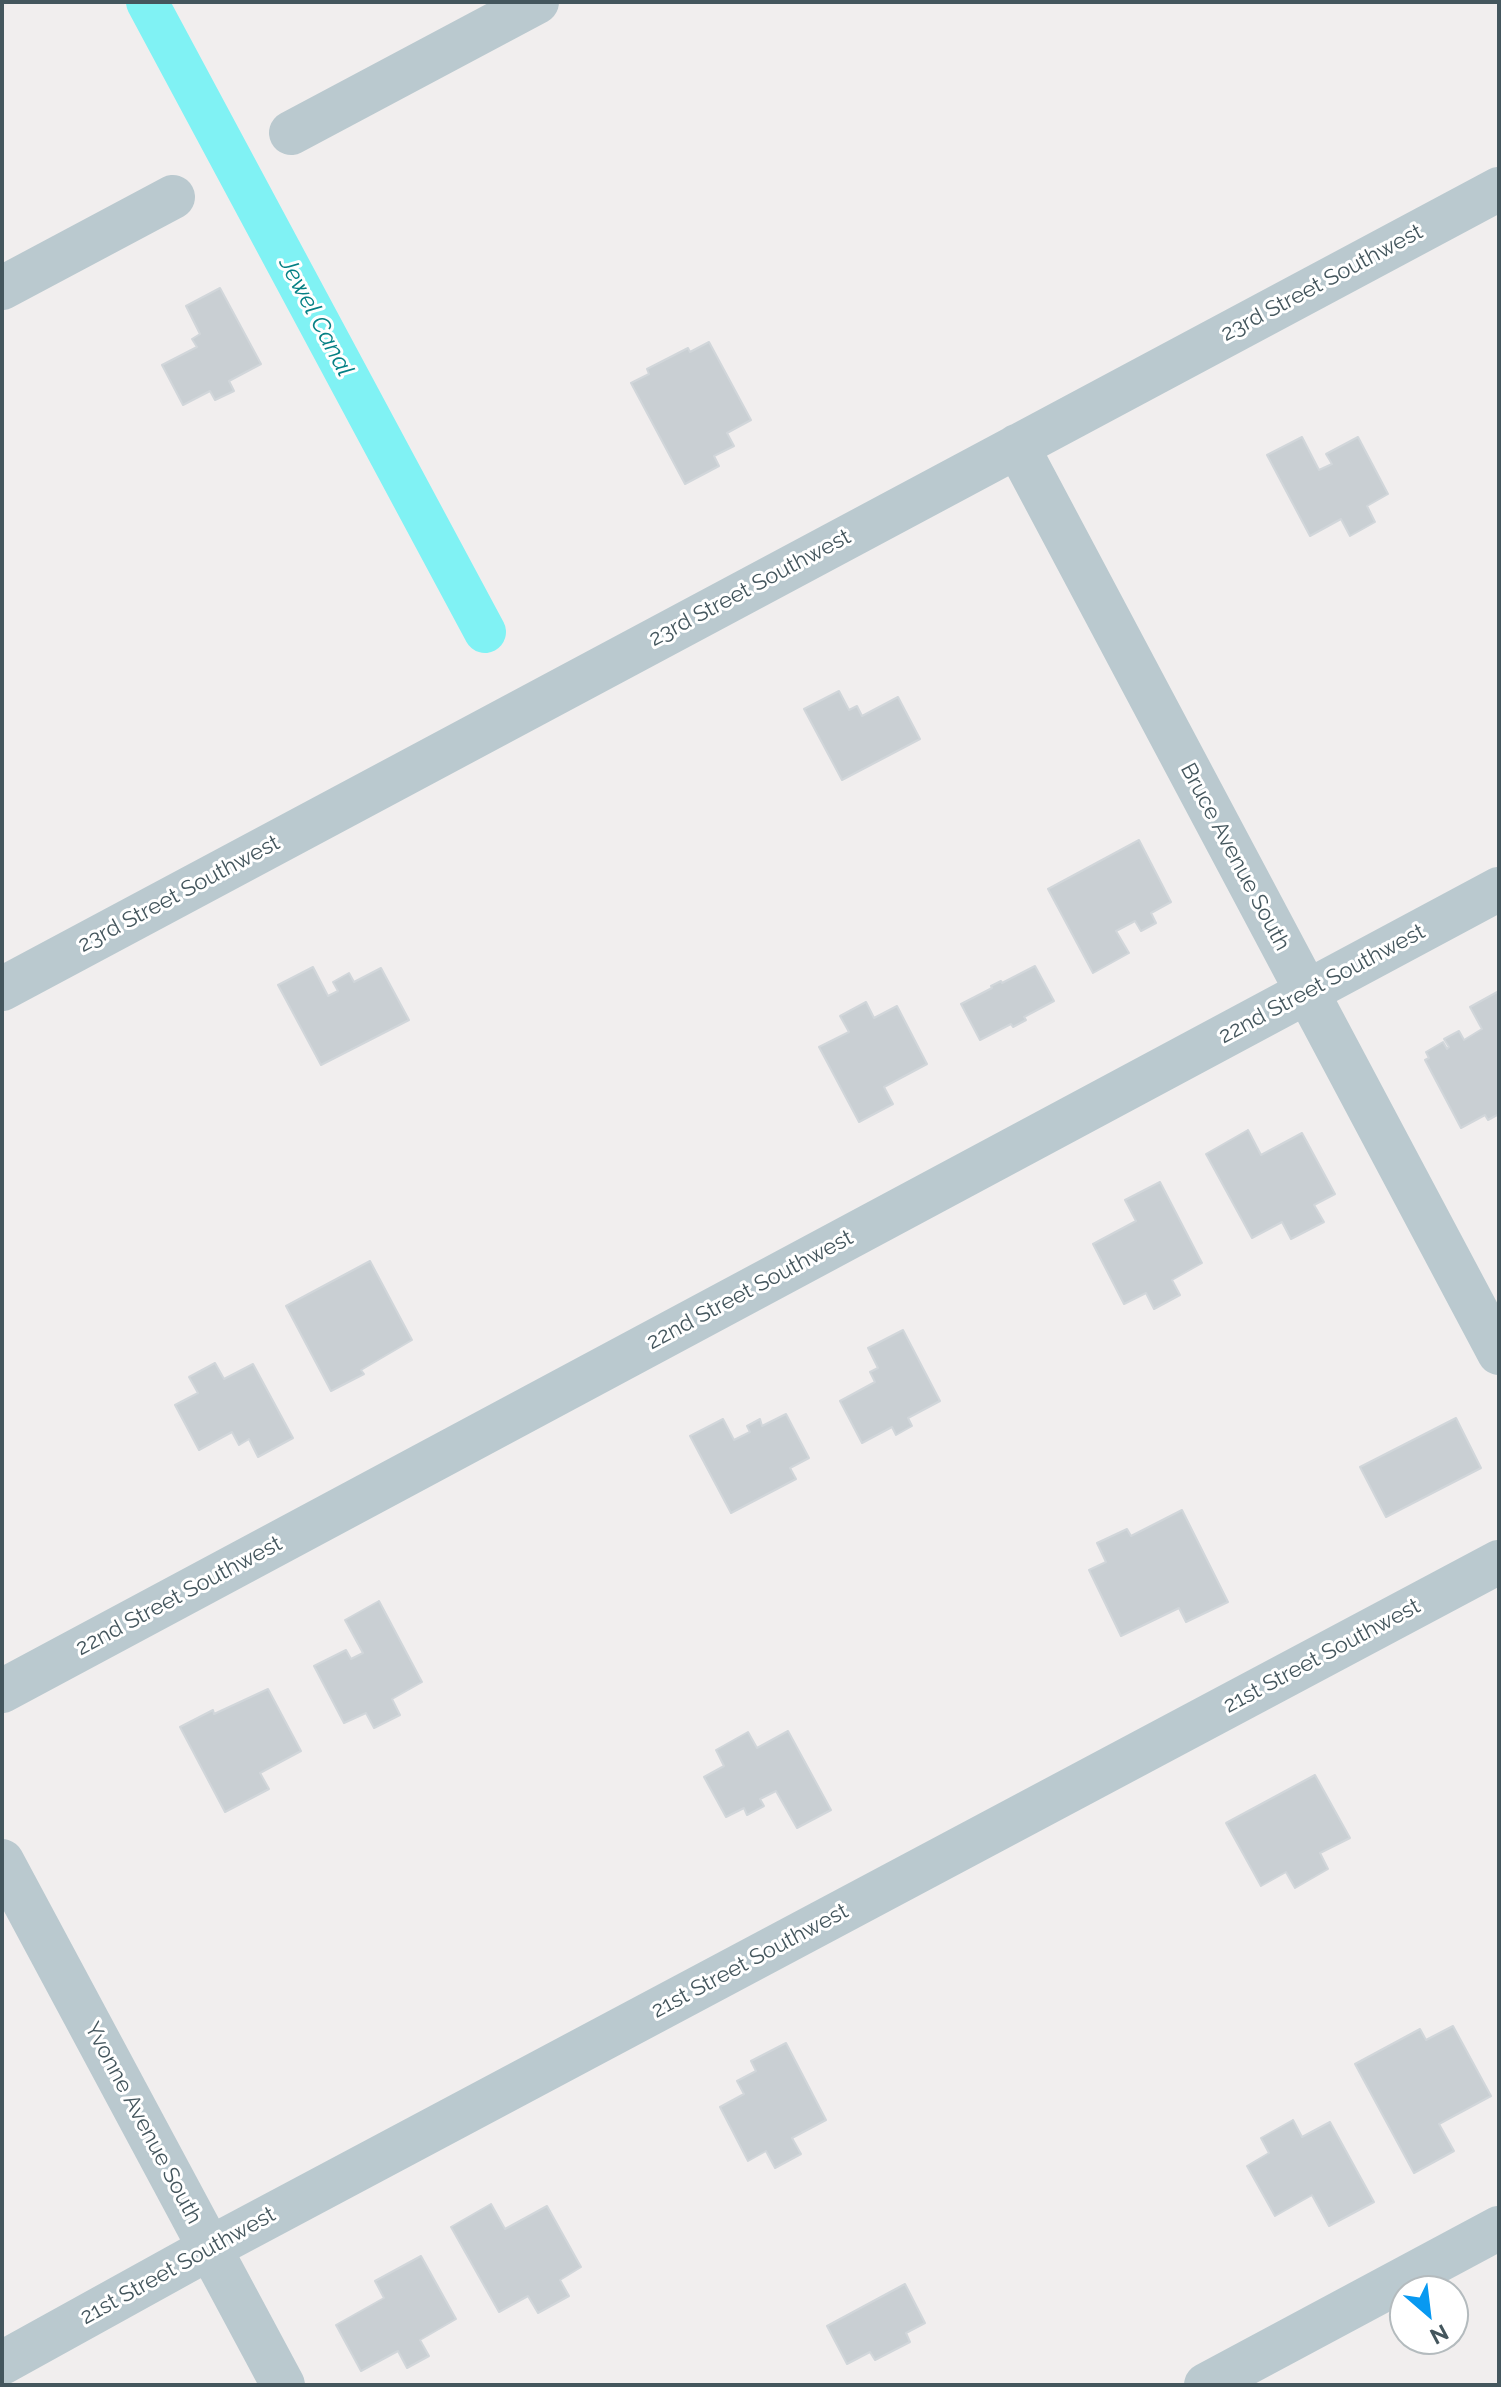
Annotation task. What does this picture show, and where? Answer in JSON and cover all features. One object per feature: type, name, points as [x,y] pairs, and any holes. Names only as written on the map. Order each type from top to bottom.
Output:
[{"type":"street","points":[[291,133],[537,2]]},
{"type":"street","name":"23rd Street Southwest","points":[[2,989],[1499,189]]},
{"type":"street","points":[[2,288],[173,197]]},
{"type":"street","name":"Bruce Avenue South","points":[[1017,446],[1499,1353]]},
{"type":"street","name":"22nd Street Southwest","points":[[2,1691],[1499,889]]},
{"type":"street","name":"21st Street Southwest","points":[[2,2363],[210,2248],[1499,1562]]},
{"type":"street","name":"Yvonne Avenue South","points":[[2,1861],[283,2385]]},
{"type":"street","points":[[1206,2385],[1499,2228]]},
{"type":"building","points":[[220,288],[261,364],[229,381],[234,391],[215,400],[210,391],[183,405],[162,365],[197,347],[192,339],[200,334],[186,306]]},
{"type":"building","points":[[709,342],[751,420],[727,433],[734,446],[714,456],[719,466],[685,484],[631,383],[649,374],[647,369],[688,348],[690,352]]},
{"type":"building","points":[[1302,437],[1319,470],[1332,464],[1326,454],[1358,437],[1388,494],[1367,506],[1375,522],[1350,536],[1341,519],[1310,536],[1267,455]]},
{"type":"building","points":[[839,691],[849,710],[857,706],[862,716],[898,697],[920,739],[842,780],[804,709]]},
{"type":"building","points":[[1139,840],[1171,902],[1151,913],[1156,923],[1141,931],[1135,921],[1116,931],[1129,953],[1093,973],[1048,889]]},
{"type":"building","points":[[1035,966],[1054,1001],[1024,1017],[1026,1020],[1013,1027],[1011,1024],[980,1040],[961,1004]]},
{"type":"building","points":[[313,967],[328,996],[338,991],[333,982],[349,973],[354,982],[381,968],[409,1020],[321,1065],[278,985]]},
{"type":"building","points":[[1499,991],[1499,1114],[1488,1120],[1485,1115],[1461,1128],[1425,1060],[1429,1058],[1426,1052],[1443,1042],[1447,1049],[1449,1047],[1444,1039],[1459,1031],[1464,1040],[1482,1029],[1470,1007]]},
{"type":"building","points":[[866,1002],[874,1018],[897,1006],[927,1064],[884,1087],[893,1104],[859,1122],[819,1047],[849,1032],[840,1016]]},
{"type":"building","points":[[1248,1130],[1261,1155],[1302,1133],[1335,1194],[1314,1205],[1324,1222],[1291,1239],[1282,1222],[1252,1238],[1206,1154]]},
{"type":"building","points":[[1160,1182],[1202,1263],[1172,1280],[1180,1295],[1154,1309],[1146,1293],[1124,1304],[1093,1244],[1136,1221],[1125,1200]]},
{"type":"building","points":[[370,1261],[412,1340],[361,1370],[364,1374],[331,1391],[286,1306]]},
{"type":"building","points":[[903,1330],[940,1401],[908,1418],[912,1426],[896,1435],[892,1427],[862,1443],[840,1401],[875,1382],[870,1372],[878,1368],[868,1348]]},
{"type":"building","points":[[215,1363],[224,1379],[253,1364],[293,1438],[258,1457],[249,1439],[239,1445],[232,1432],[199,1450],[175,1405],[198,1393],[189,1377]]},
{"type":"building","points":[[786,1414],[809,1458],[790,1468],[796,1479],[731,1513],[690,1436],[723,1419],[734,1440],[750,1432],[747,1426],[760,1419],[762,1426]]},
{"type":"building","points":[[1456,1418],[1481,1468],[1386,1517],[1360,1467]]},
{"type":"building","points":[[1182,1510],[1228,1602],[1186,1622],[1179,1608],[1121,1636],[1089,1570],[1106,1562],[1097,1543],[1127,1529],[1131,1536]]},
{"type":"building","points":[[379,1601],[422,1682],[392,1699],[400,1715],[374,1728],[366,1713],[344,1723],[314,1666],[346,1650],[351,1659],[363,1653],[345,1620]]},
{"type":"building","points":[[268,1689],[301,1751],[260,1773],[269,1789],[225,1812],[180,1727],[213,1710],[214,1714]]},
{"type":"building","points":[[788,1731],[831,1810],[797,1828],[776,1791],[760,1799],[764,1806],[747,1815],[744,1808],[726,1817],[704,1777],[724,1766],[716,1750],[748,1732],[757,1748]]},
{"type":"building","points":[[1315,1775],[1350,1838],[1320,1853],[1328,1869],[1295,1888],[1286,1872],[1261,1886],[1226,1823]]},
{"type":"building","points":[[1453,2026],[1491,2096],[1439,2124],[1454,2151],[1414,2173],[1355,2064],[1420,2029],[1426,2040]]},
{"type":"building","points":[[786,2043],[826,2120],[792,2138],[801,2154],[775,2168],[766,2151],[748,2161],[720,2107],[744,2094],[737,2081],[756,2071],[751,2061]]},
{"type":"building","points":[[1293,2120],[1302,2137],[1330,2122],[1374,2202],[1329,2226],[1312,2195],[1275,2216],[1247,2166],[1269,2153],[1261,2138]]},
{"type":"building","points":[[491,2204],[505,2229],[547,2206],[581,2267],[560,2280],[569,2296],[538,2313],[528,2296],[499,2312],[451,2227]]},
{"type":"building","points":[[421,2256],[456,2319],[420,2340],[429,2356],[407,2368],[398,2351],[361,2371],[336,2325],[384,2298],[375,2281]]},
{"type":"building","points":[[905,2284],[925,2323],[906,2333],[910,2342],[875,2360],[870,2352],[847,2364],[827,2326]]},
{"type":"waterway","name":"Jewel Canal","points":[[147,2],[485,632]]}]
